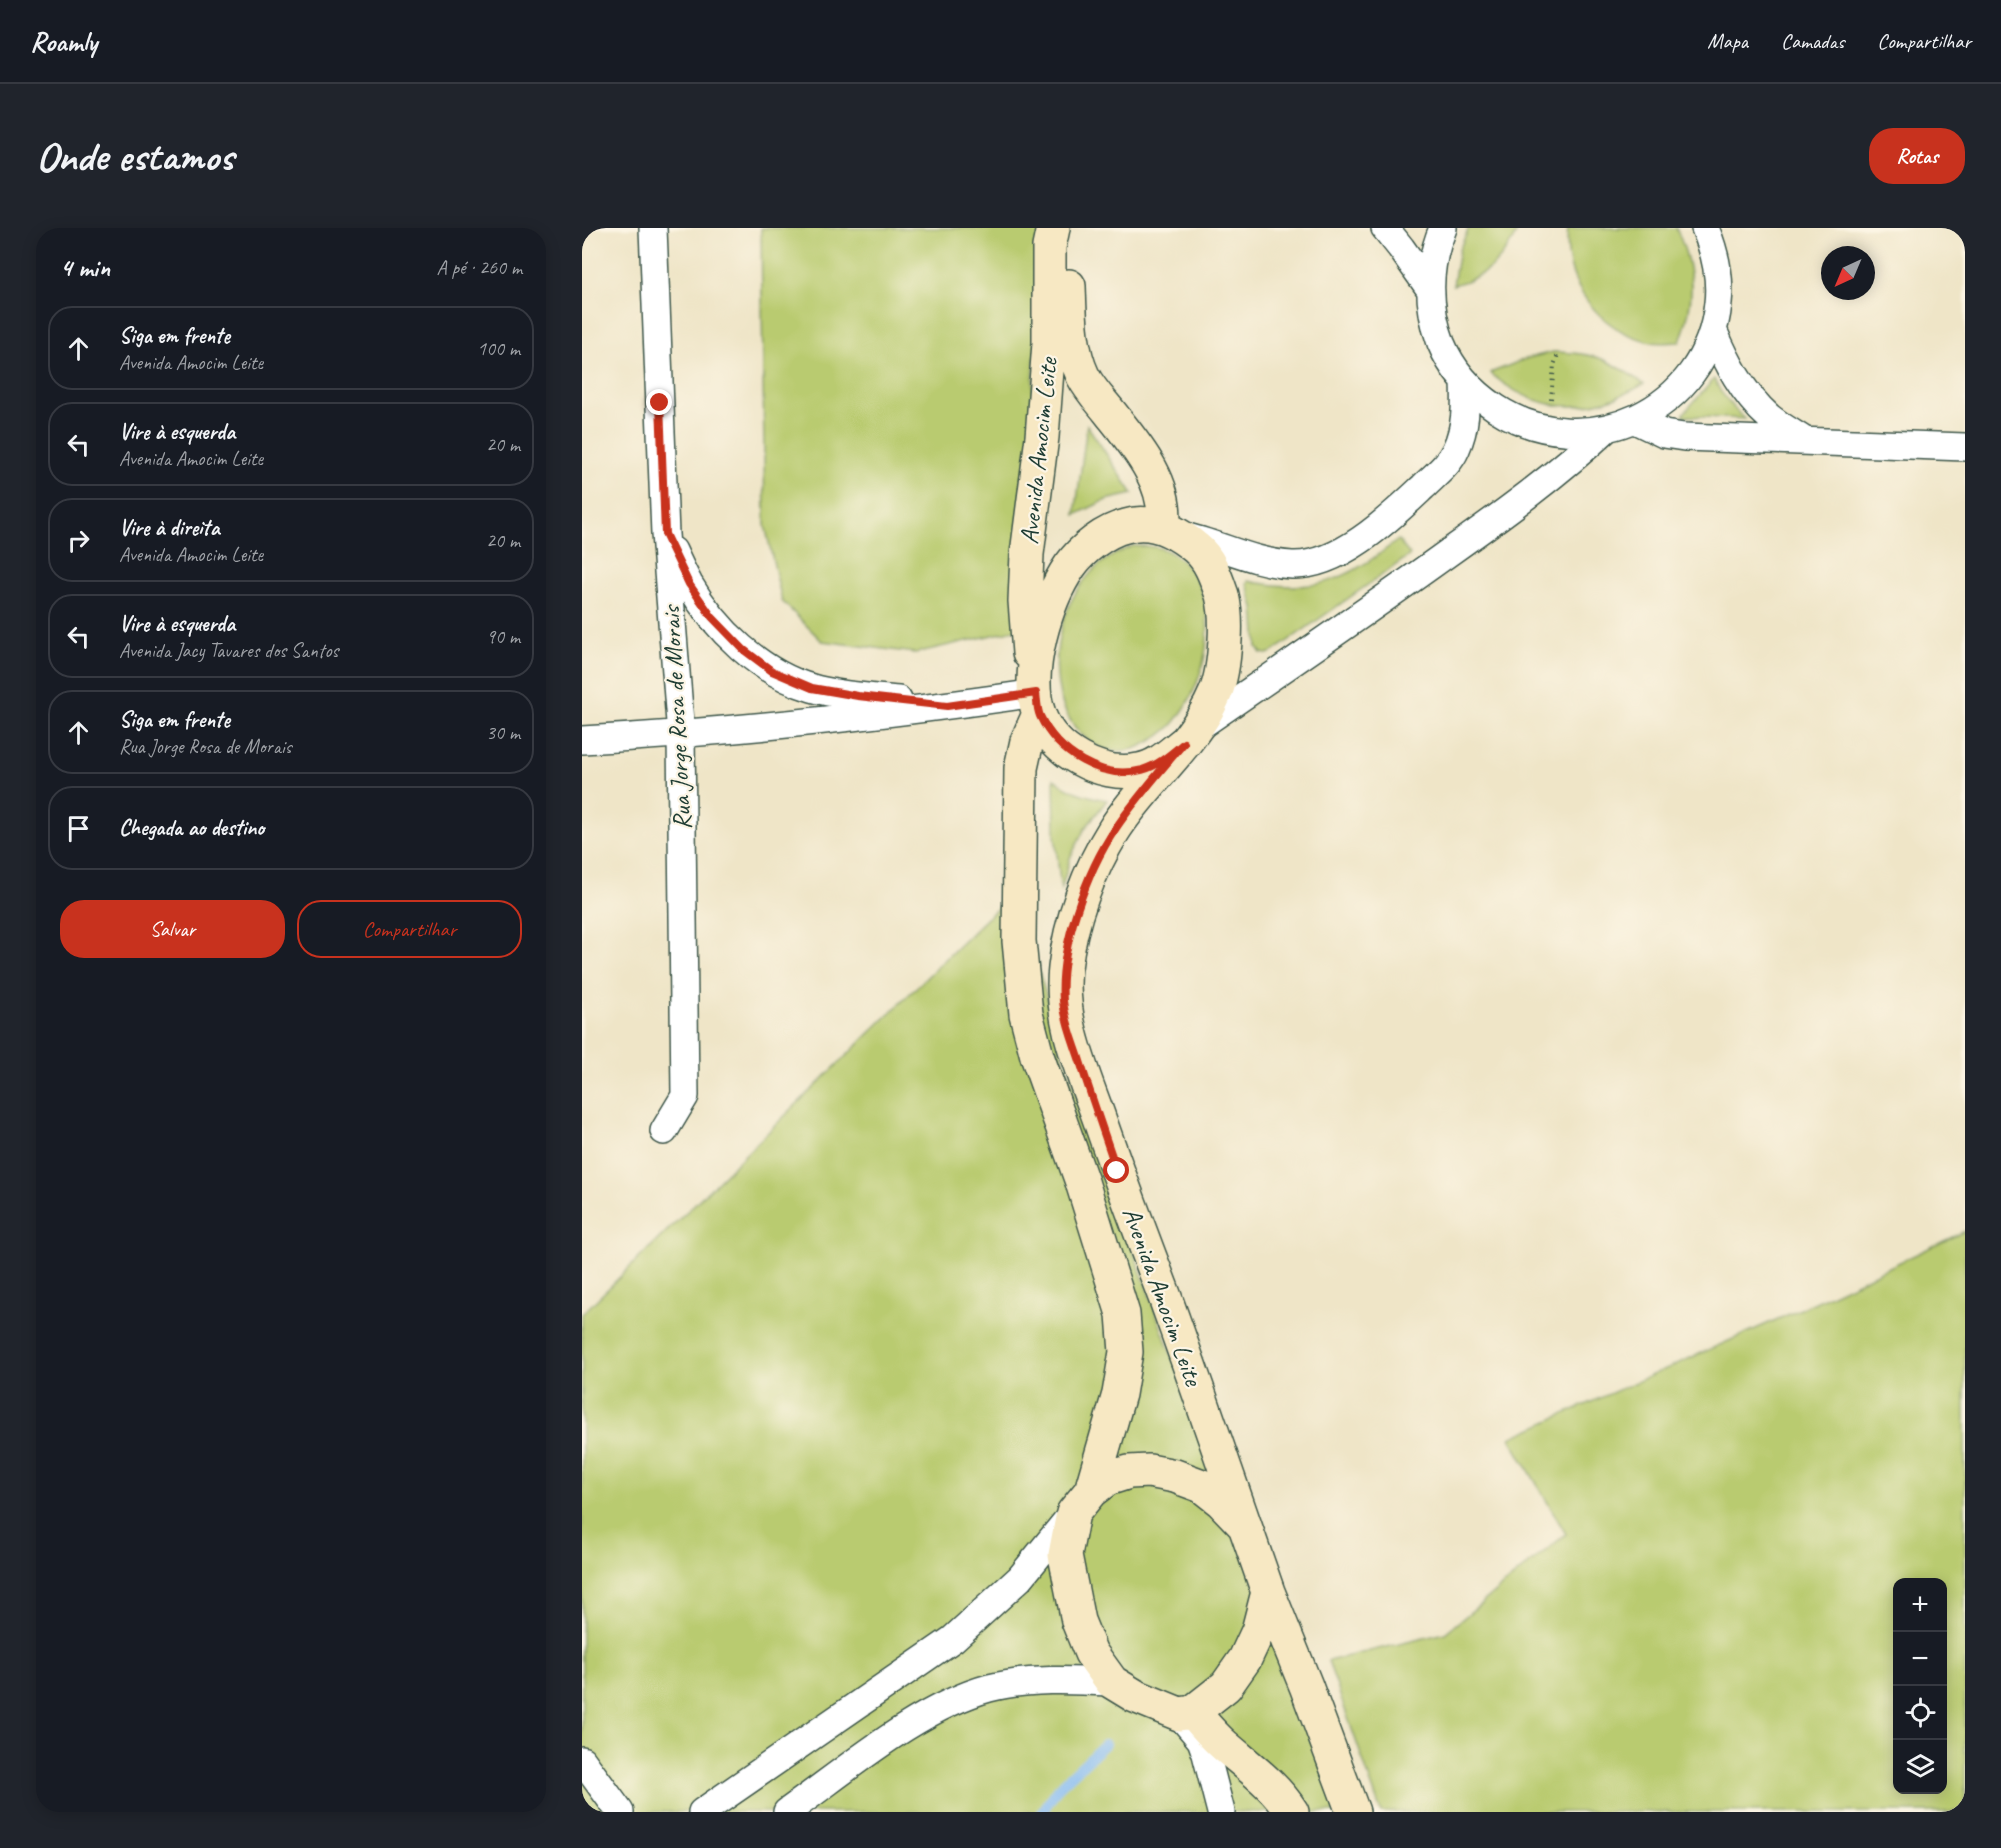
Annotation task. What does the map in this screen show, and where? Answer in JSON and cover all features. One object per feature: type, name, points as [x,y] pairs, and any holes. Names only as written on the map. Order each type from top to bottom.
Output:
[{"type":"street","name":"Rua Jorge Rosa de Morais","points":[[653,228],[665,534],[681,735],[685,1096],[664,1131]]},
{"type":"street","name":"Avenida Amocim Leite","points":[[1053,228],[1049,247],[1048,343],[1042,437],[1027,554],[1025,600],[1027,646],[1036,694],[1057,743],[1081,761],[1114,772],[1141,770],[1161,762],[1189,736]]},
{"type":"street","name":"Avenida Amocim Leite","points":[[1060,228],[1068,252],[1070,313],[1077,359],[1084,377],[1149,466],[1160,489],[1172,531]]},
{"type":"street","points":[[1385,228],[1430,289]]},
{"type":"street","points":[[1443,228],[1431,265],[1431,309],[1440,339],[1453,366],[1465,382],[1484,400],[1506,414],[1529,425],[1550,430],[1580,432],[1606,429],[1635,420],[1661,404],[1683,384],[1701,358],[1713,330],[1718,304],[1715,235]]},
{"type":"street","points":[[1713,330],[1727,363],[1742,388],[1769,417],[1805,441]]},
{"type":"street","points":[[1172,531],[1210,542],[1250,558],[1294,565],[1309,564],[1342,550],[1383,523],[1446,464],[1455,452],[1466,411],[1465,382]]},
{"type":"street","points":[[1635,420],[1664,434],[1684,437],[1965,447]]},
{"type":"street","points":[[1189,736],[1518,503],[1571,462],[1606,429]]},
{"type":"street","name":"Avenida Amocim Leite","points":[[1292,1812],[1268,1784],[1186,1713],[1135,1696],[1112,1682],[1091,1653],[1078,1621],[1065,1555],[1082,1502],[1109,1432],[1126,1352],[1123,1314],[1082,1182],[1037,1056],[1024,995],[1019,941],[1021,855],[1019,798],[1021,768],[1036,694],[1039,641],[1054,596],[1071,564],[1087,549],[1112,530],[1131,524],[1146,524],[1172,531],[1203,554],[1216,577],[1227,613],[1224,655],[1216,691],[1189,736],[1139,796],[1115,829],[1097,861],[1083,895],[1071,935],[1065,967],[1063,1001],[1093,1101],[1268,1592],[1353,1812]]},
{"type":"street","points":[[665,534],[689,584],[712,617],[744,650],[772,671],[812,688],[858,696],[947,706]]},
{"type":"street","points":[[582,740],[681,735],[1036,694]]},
{"type":"street","name":"Avenida Amocim Leite","points":[[1082,1502],[1107,1479],[1129,1472],[1149,1471],[1175,1476],[1202,1486],[1221,1501],[1245,1526]]},
{"type":"street","points":[[702,1812],[953,1639],[1020,1578],[1082,1502]]},
{"type":"street","points":[[1221,1812],[1206,1754],[1186,1713],[1226,1686],[1245,1659],[1258,1631],[1268,1592]]},
{"type":"street","points":[[787,1812],[911,1724],[988,1689],[1063,1680],[1112,1682]]},
{"type":"street","points":[[582,1760],[620,1812]]},
{"type":"path","points":[[1550,430],[1554,365],[1559,352]]},
{"type":"green space","points":[[761,228],[1042,228],[1019,629],[915,653],[822,641],[782,601],[765,525]]},
{"type":"green space","points":[[1469,228],[1519,228],[1501,258],[1494,265],[1476,277],[1453,285],[1459,250]]},
{"type":"green space","points":[[1568,228],[1676,228],[1687,257],[1691,285],[1689,312],[1680,342],[1654,343],[1632,336],[1615,327],[1600,315],[1587,301],[1571,267]]},
{"type":"green space","points":[[1553,352],[1581,354],[1602,359],[1644,384],[1604,401],[1565,406],[1527,397],[1508,387],[1490,373],[1528,358]]},
{"type":"green space","points":[[1714,379],[1727,401],[1745,419],[1684,416],[1684,413]]},
{"type":"green space","points":[[1087,425],[1133,494],[1106,500],[1075,515]]},
{"type":"green space","points":[[1398,540],[1410,555],[1272,652],[1261,653],[1257,647],[1254,607],[1248,581],[1293,586],[1329,581],[1362,566]]},
{"type":"green space","points":[[1133,546],[1164,549],[1190,570],[1201,589],[1207,612],[1207,636],[1204,660],[1197,684],[1187,705],[1174,723],[1159,736],[1141,746],[1130,750],[1113,751],[1097,746],[1079,733],[1067,715],[1060,694],[1057,672],[1058,648],[1062,625],[1080,586],[1091,572],[1104,562]]},
{"type":"green space","points":[[1054,779],[1079,793],[1107,800],[1084,830],[1070,858],[1061,891],[1055,835]]},
{"type":"green space","points":[[1013,893],[1045,991],[1060,1050],[1338,1812],[582,1812],[582,1314]]},
{"type":"green space","points":[[1965,1231],[1965,1812],[1381,1812],[1328,1661],[1445,1633],[1566,1534],[1510,1438],[1803,1308]]},
{"type":"waterway","points":[[1042,1812],[1059,1787],[1105,1744]]},
{"type":"route","points":[[660,403],[665,534],[689,584],[712,617],[744,650],[772,671],[812,688],[858,696],[947,706],[1036,693],[1039,714],[1057,743],[1081,761],[1114,772],[1141,770],[1161,762],[1184,743],[1139,796],[1115,829],[1097,861],[1083,895],[1071,935],[1065,967],[1063,1001],[1072,1037],[1117,1171]]}]
